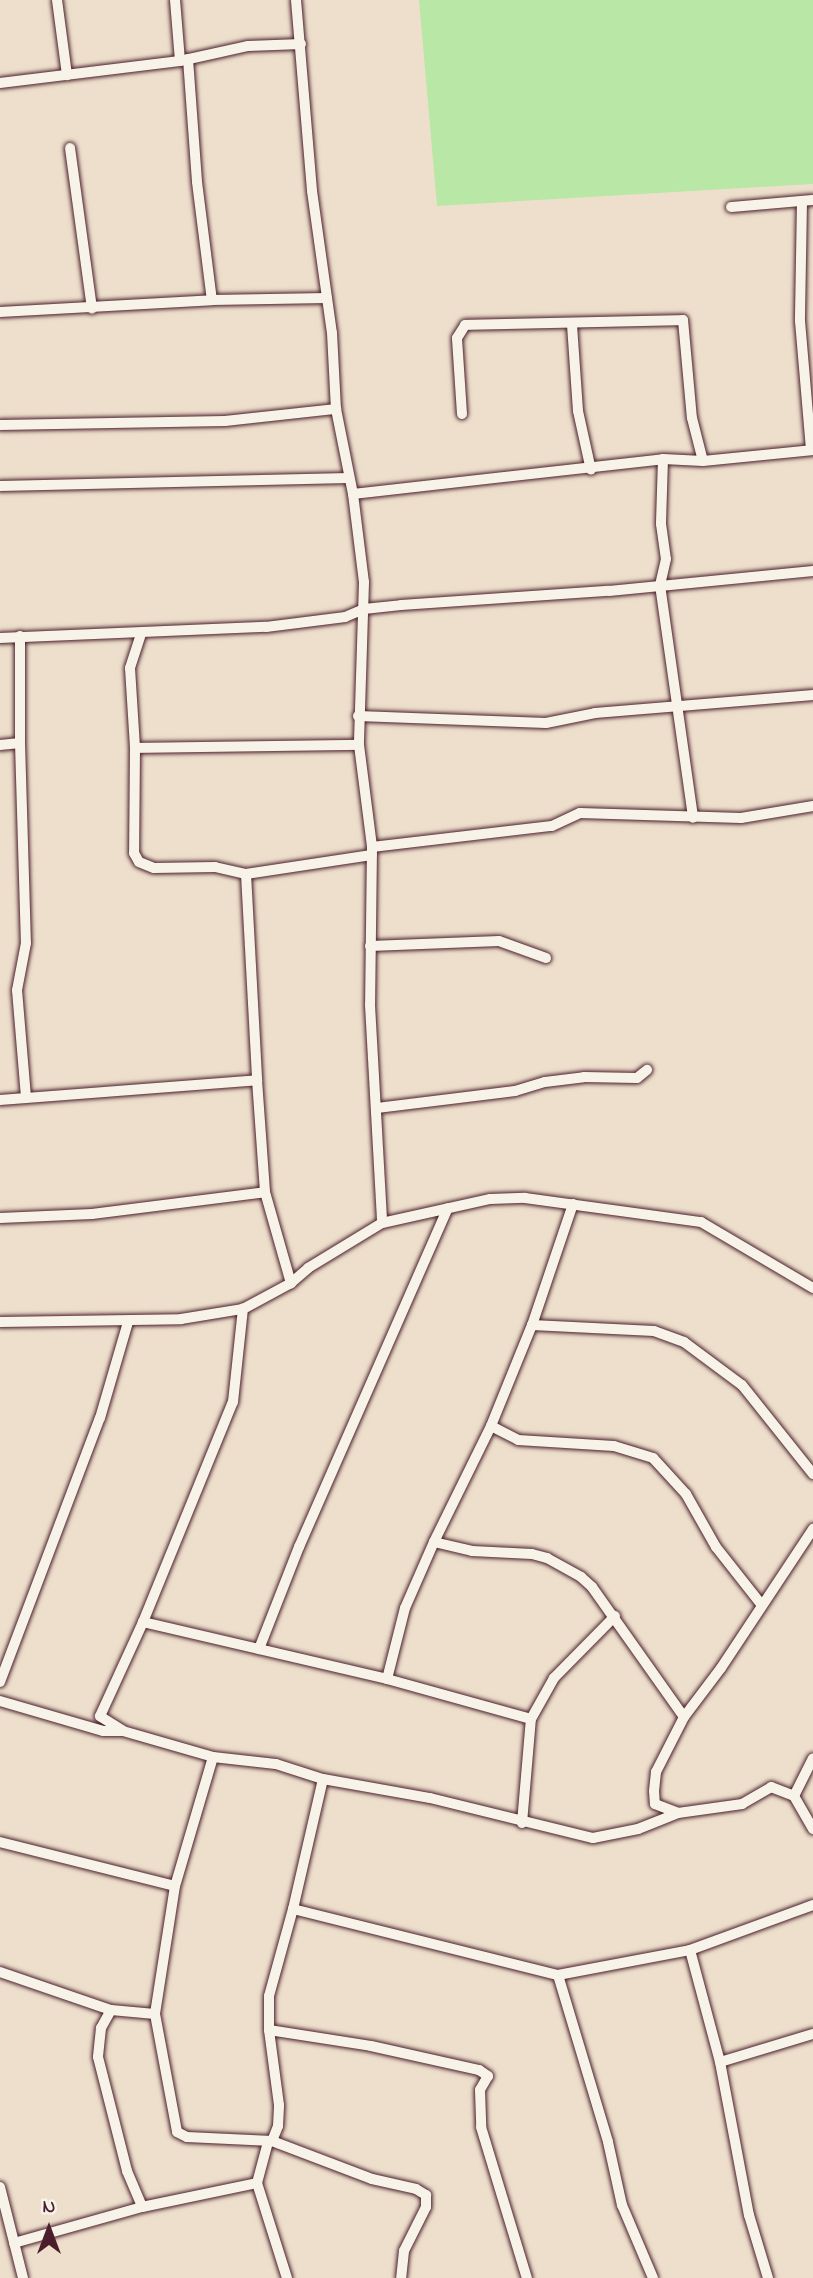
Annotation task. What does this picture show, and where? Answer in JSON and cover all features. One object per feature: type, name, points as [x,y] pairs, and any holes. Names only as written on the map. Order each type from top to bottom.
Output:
[{"type":"street","points":[[57,0],[67,75]]},
{"type":"street","points":[[175,0],[212,300]]},
{"type":"street","points":[[296,0],[312,191],[327,298],[336,409],[353,494],[364,609],[358,716],[372,851],[370,946],[382,1223]]},
{"type":"street","points":[[0,83],[184,60],[248,47],[301,44]]},
{"type":"street","points":[[70,148],[92,308]]},
{"type":"street","points":[[353,494],[591,470],[663,459],[703,461],[812,450],[800,321],[808,201],[731,207]]},
{"type":"street","points":[[0,312],[212,300],[327,298]]},
{"type":"street","points":[[462,414],[457,338],[466,325],[572,325],[683,320],[692,418],[703,461]]},
{"type":"street","points":[[572,325],[578,411],[591,470]]},
{"type":"street","points":[[0,425],[225,421],[336,409]]},
{"type":"street","points":[[663,459],[662,524],[666,559],[660,584],[692,818]]},
{"type":"street","points":[[0,486],[349,478]]},
{"type":"street","points":[[0,638],[141,635],[266,627],[345,617],[364,609],[609,591],[813,571]]},
{"type":"street","points":[[141,635],[130,668],[135,748],[132,831],[134,853],[139,862],[154,868],[215,867],[246,874],[372,851],[552,827],[580,813],[741,818],[813,806]]},
{"type":"street","points":[[20,636],[26,943],[17,990],[26,1098]]},
{"type":"street","points":[[358,716],[546,723],[595,713],[813,695]]},
{"type":"street","points":[[0,745],[20,743]]},
{"type":"street","points":[[135,748],[359,745]]},
{"type":"street","points":[[246,874],[265,1192],[291,1283]]},
{"type":"street","points":[[370,946],[499,941],[546,958]]},
{"type":"street","points":[[377,1108],[515,1091],[545,1082],[584,1077],[637,1078],[647,1070]]},
{"type":"street","points":[[0,1100],[257,1080]]},
{"type":"street","points":[[0,1218],[92,1214],[265,1192]]},
{"type":"street","points":[[0,1322],[128,1322],[181,1319],[243,1309],[291,1283],[308,1268],[382,1223],[490,1199],[525,1198],[701,1222],[813,1288]]},
{"type":"street","points":[[387,1679],[405,1608],[443,1518],[491,1426],[532,1325],[573,1204]]},
{"type":"street","points":[[259,1649],[299,1547],[448,1208]]},
{"type":"street","points":[[123,1731],[100,1716],[143,1622],[233,1402],[243,1309]]},
{"type":"street","points":[[0,1682],[100,1418],[128,1322]]},
{"type":"street","points":[[532,1325],[654,1331],[684,1342],[742,1385],[813,1474]]},
{"type":"street","points":[[491,1426],[518,1440],[614,1446],[653,1458],[686,1494],[716,1547],[761,1604]]},
{"type":"street","points":[[678,1813],[655,1804],[655,1782],[661,1761],[684,1717],[721,1668],[813,1529]]},
{"type":"street","points":[[434,1542],[472,1551],[532,1554],[547,1558],[581,1577],[615,1616],[684,1717]]},
{"type":"street","points":[[522,1823],[531,1719],[554,1678],[615,1616]]},
{"type":"street","points":[[143,1622],[387,1679],[531,1719]]},
{"type":"street","points":[[0,1701],[103,1731],[123,1731],[213,1757],[276,1764],[323,1779],[430,1798],[522,1823],[593,1838],[638,1829],[678,1813],[741,1804],[771,1787],[794,1796],[813,1829]]},
{"type":"street","points":[[213,1757],[175,1886],[155,2014],[177,2132],[187,2137],[270,2141],[372,2179],[416,2189],[426,2195],[426,2207],[404,2251],[401,2278]]},
{"type":"street","points":[[794,1796],[813,1758]]},
{"type":"street","points":[[287,2278],[257,2183],[270,2141],[278,2126],[279,2105],[269,2030],[269,1996],[293,1909],[323,1779]]},
{"type":"street","points":[[0,1842],[175,1886]]},
{"type":"street","points":[[293,1909],[558,1975],[691,1950],[813,1905]]},
{"type":"street","points":[[691,1950],[720,2062],[749,2215],[768,2278]]},
{"type":"street","points":[[0,1972],[111,2010],[155,2014]]},
{"type":"street","points":[[558,1975],[608,2143],[622,2205],[653,2278]]},
{"type":"street","points":[[111,2010],[101,2028],[97,2057],[127,2171],[142,2207]]},
{"type":"street","points":[[269,2030],[371,2046],[479,2070],[488,2076],[480,2090],[481,2127],[527,2278]]},
{"type":"street","points":[[720,2062],[813,2034]]},
{"type":"street","points":[[14,2243],[142,2207],[257,2183]]},
{"type":"street","points":[[0,2187],[23,2278]]},
{"type":"green space","points":[[419,0],[813,0],[813,184],[437,206]]}]
